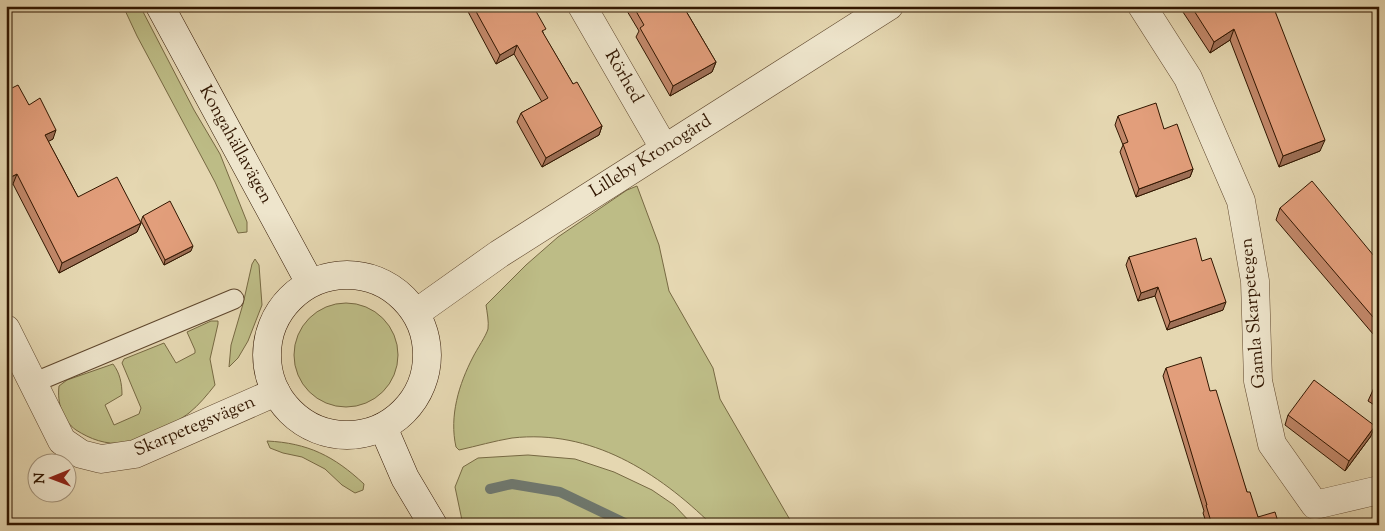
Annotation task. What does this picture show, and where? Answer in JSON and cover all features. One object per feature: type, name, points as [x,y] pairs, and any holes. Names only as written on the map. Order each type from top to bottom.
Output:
[{"type":"street","name":"Kongahällavägen","points":[[160,6],[310,283]]},
{"type":"street","name":"Rörhed","points":[[582,6],[664,148]]},
{"type":"street","name":"Lilleby Kronogård","points":[[416,313],[499,254],[889,6]]},
{"type":"street","name":"Gamla Skarpetegen","points":[[1142,6],[1188,78],[1241,201],[1255,281],[1258,381],[1272,444],[1315,504],[1379,490]]},
{"type":"street","points":[[339,274],[354,274],[383,282],[396,290],[407,300],[416,313],[424,328],[428,361],[419,393],[409,407],[397,418],[383,427],[368,433],[337,435],[308,425],[284,405],[270,377],[268,346],[270,331],[277,316],[297,292],[310,283],[324,278],[339,274]]},
{"type":"street","name":"Skarpetegsvägen","points":[[6,329],[62,441],[81,454],[101,459],[135,454],[276,392]]},
{"type":"street","points":[[383,427],[405,478],[433,525]]},
{"type":"lane","points":[[33,384],[234,299]]},
{"type":"shaded area","points":[[123,6],[140,6],[194,110],[220,154],[247,222],[247,232],[238,233],[215,182]]},
{"type":"shaded area","points":[[637,186],[659,245],[669,291],[713,368],[720,399],[793,525],[712,525],[669,488],[646,472],[621,458],[569,440],[541,437],[512,438],[459,450],[456,447],[454,424],[457,400],[463,378],[488,329],[486,305],[526,265],[558,237],[627,190]]},
{"type":"shaded area","points":[[255,259],[259,265],[262,305],[248,341],[238,358],[229,367],[231,345],[252,264]]},
{"type":"shaded area","points":[[346,303],[366,307],[383,318],[394,335],[398,355],[394,375],[383,392],[366,403],[346,407],[326,403],[309,392],[298,375],[294,355],[298,335],[309,318],[326,307]]},
{"type":"shaded area","points":[[211,321],[218,321],[210,359],[215,385],[189,413],[167,427],[147,436],[130,442],[117,443],[98,441],[76,430],[67,421],[60,404],[59,386],[67,380],[113,364],[120,379],[122,395],[105,405],[114,425],[139,414],[141,408],[122,363],[124,359],[164,343],[176,363],[195,353],[187,332]]},
{"type":"shaded area","points":[[267,441],[282,442],[320,453],[353,474],[364,484],[363,490],[355,493],[342,485],[325,469],[302,457],[270,448]]},
{"type":"shaded area","points":[[528,455],[575,459],[614,472],[652,490],[674,505],[693,525],[463,525],[455,487],[463,467],[478,458]]},
{"type":"building","points":[[473,6],[533,6],[546,29],[542,31],[573,84],[577,82],[602,126],[546,158],[521,113],[548,98],[517,45],[500,55]]},
{"type":"building","points":[[633,6],[683,6],[716,62],[673,86],[640,28],[644,25]]},
{"type":"building","points":[[1191,6],[1273,6],[1325,140],[1283,156],[1234,29],[1214,42]]},
{"type":"building","points":[[6,82],[10,89],[18,85],[29,105],[40,98],[56,130],[45,135],[78,197],[117,177],[141,223],[62,263],[17,174],[6,178]]},
{"type":"building","points":[[1156,103],[1164,129],[1177,124],[1193,169],[1139,189],[1123,144],[1128,142],[1118,116]]},
{"type":"building","points":[[1312,181],[1379,262],[1379,324],[1280,208]]},
{"type":"building","points":[[170,201],[193,246],[165,260],[143,216]]},
{"type":"building","points":[[1196,238],[1202,261],[1211,258],[1226,302],[1170,322],[1158,287],[1141,293],[1129,257]]},
{"type":"building","points":[[1201,357],[1210,391],[1216,390],[1247,492],[1250,492],[1258,517],[1275,512],[1279,525],[1212,525],[1166,368]]},
{"type":"building","points":[[1314,380],[1375,426],[1349,461],[1288,415]]},
{"type":"building","points":[[1379,380],[1379,394],[1373,390]]},
{"type":"waterway","points":[[490,489],[512,484],[560,492],[629,525]]}]
